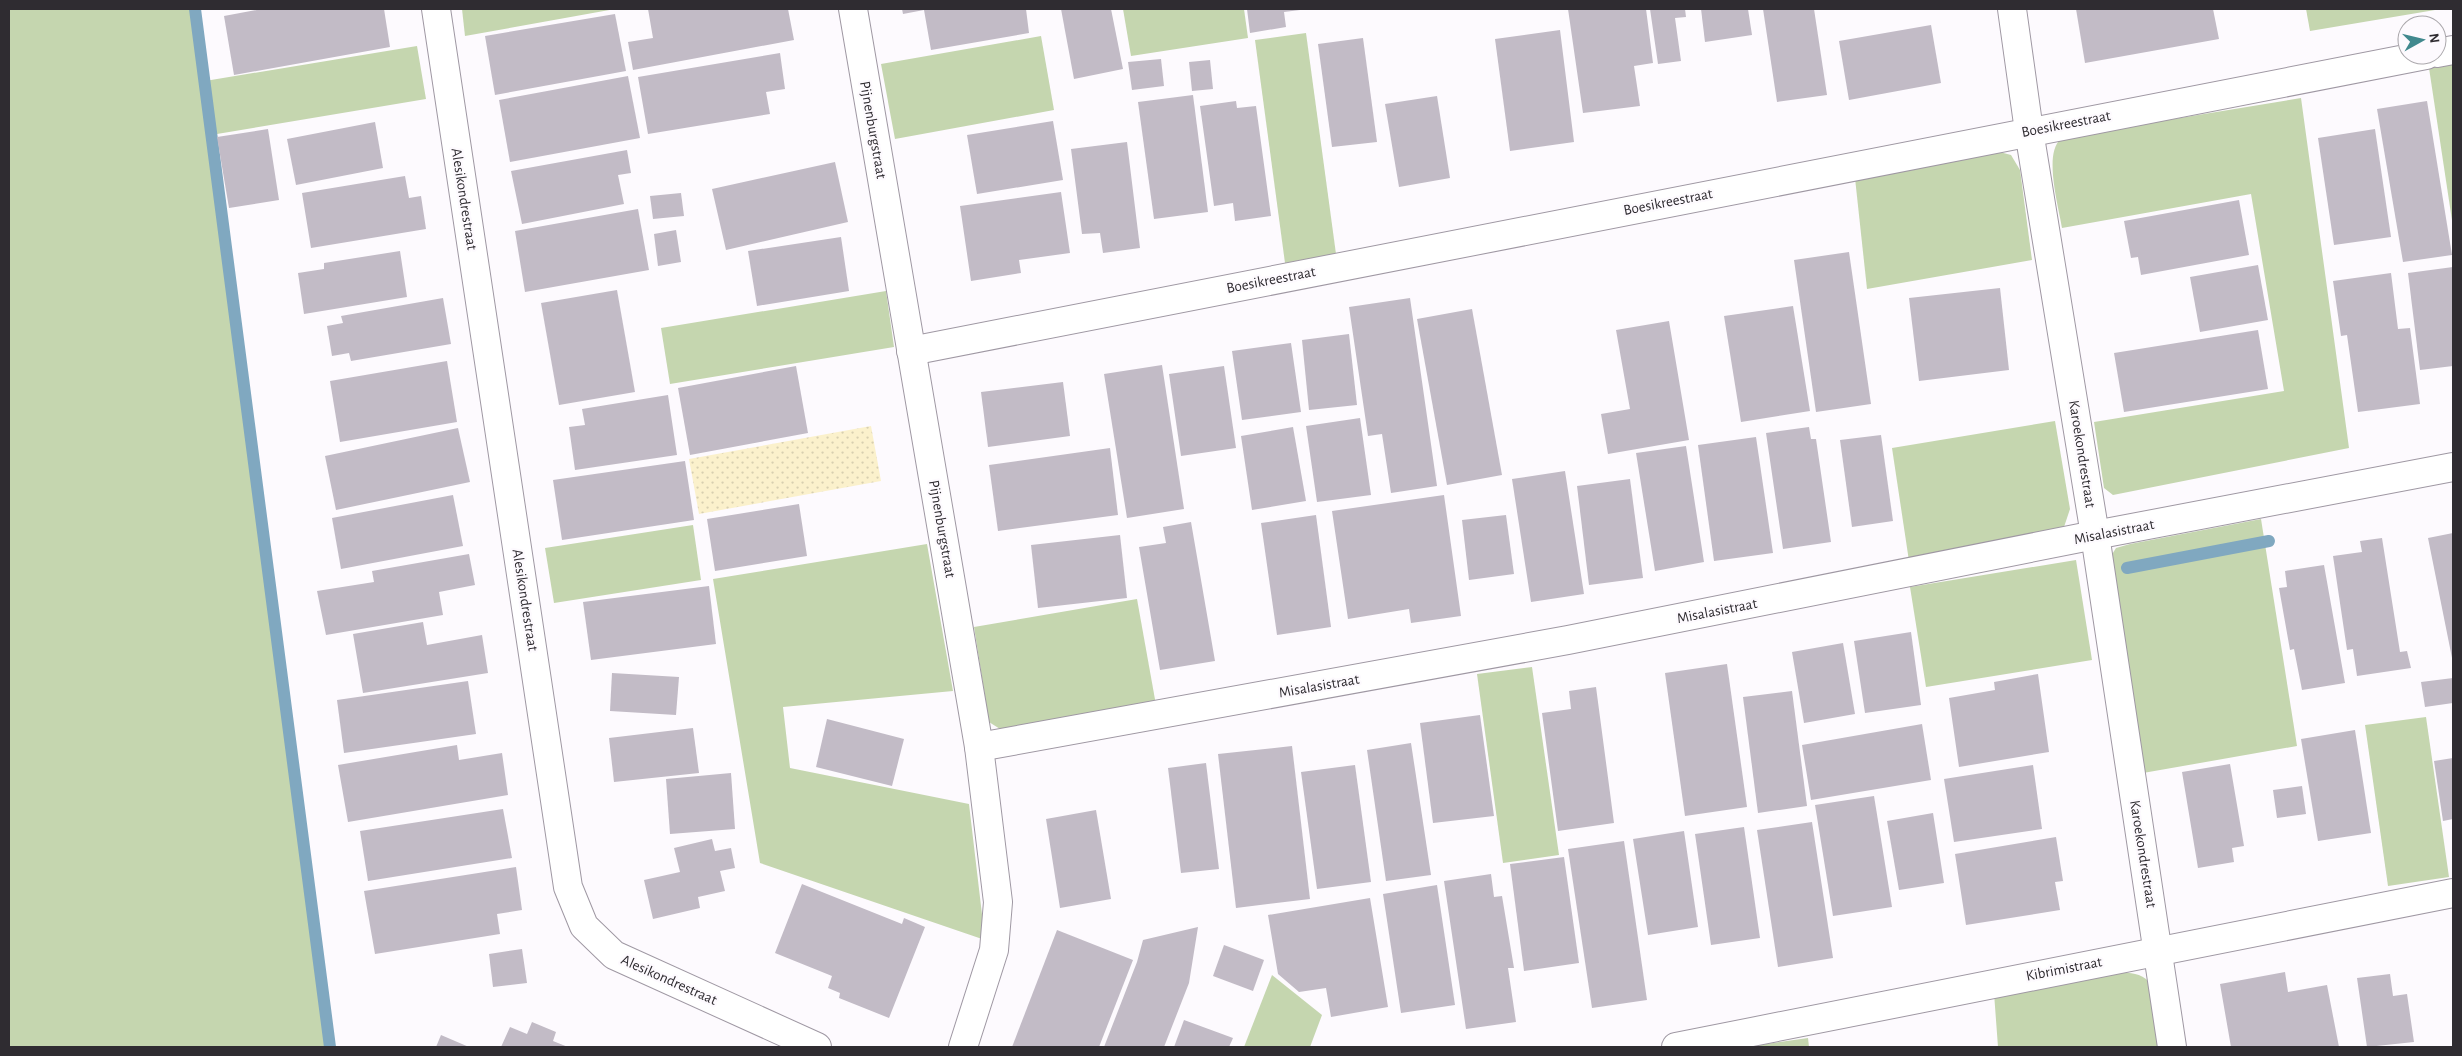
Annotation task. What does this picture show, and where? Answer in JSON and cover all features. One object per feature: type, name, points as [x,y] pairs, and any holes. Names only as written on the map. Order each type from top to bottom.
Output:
[{"type":"street","name":"Alesikondrestraat","points":[[436,9],[568,887],[584,926],[614,955],[817,1047]]},
{"type":"street","name":"Pijnenburgstraat","points":[[853,9],[980,747],[998,902],[994,950],[962,1047]]},
{"type":"street","name":"Karoekondrestraat","points":[[2012,9],[2029,131],[2095,535],[2172,1047]]},
{"type":"street","name":"Boesikreestraat","points":[[911,351],[2397,61]]},
{"type":"street","name":"Misalasistraat","points":[[980,747],[1558,642],[2095,535],[2453,467]]},
{"type":"street","name":"Kibrimistraat","points":[[1676,1047],[2453,892]]},
{"type":"green space","points":[[9,9],[195,9],[205,81],[417,46],[426,99],[211,135],[330,1047],[9,1047]]},
{"type":"green space","points":[[462,9],[615,9],[465,36]]},
{"type":"green space","points":[[1123,9],[1244,9],[1248,38],[1131,56]]},
{"type":"green space","points":[[2306,9],[2441,9],[2397,15],[2310,31]]},
{"type":"green space","points":[[1306,33],[1336,254],[1285,263],[1255,40]]},
{"type":"green space","points":[[1041,36],[1054,110],[895,139],[881,64]]},
{"type":"green space","points":[[2453,64],[2453,227],[2429,68]]},
{"type":"green space","points":[[2301,98],[2349,448],[2113,495],[2104,488],[2094,422],[2284,391],[2251,194],[2062,228],[2053,168],[2053,156],[2056,146],[2061,139],[2076,135]]},
{"type":"green space","points":[[1996,151],[2011,155],[2020,170],[2032,260],[1867,289],[1855,178]]},
{"type":"green space","points":[[886,291],[894,347],[670,384],[661,328]]},
{"type":"green space","points":[[2055,421],[2070,509],[2064,527],[2049,533],[1909,561],[1892,448]]},
{"type":"green space","points":[[2261,519],[2297,746],[2143,773],[2111,556],[2116,548],[2130,544]]},
{"type":"green space","points":[[693,525],[701,580],[554,603],[545,548]]},
{"type":"green space","points":[[927,544],[953,691],[783,707],[790,768],[969,804],[985,940],[760,863],[713,579]]},
{"type":"green space","points":[[2076,560],[2092,660],[1926,687],[1910,587]]},
{"type":"green space","points":[[1137,599],[1156,705],[1000,729],[989,722],[974,627]]},
{"type":"green space","points":[[1532,667],[1559,855],[1503,863],[1477,674]]},
{"type":"green space","points":[[2426,717],[2449,877],[2388,886],[2365,725]]},
{"type":"green space","points":[[2116,972],[2139,975],[2151,984],[2156,1001],[2159,1047],[1998,1047],[1994,993]]},
{"type":"green space","points":[[1272,975],[1322,1015],[1310,1047],[1244,1047]]},
{"type":"green space","points":[[1808,1038],[1809,1047],[1746,1047]]},
{"type":"sand","points":[[871,426],[881,481],[699,514],[689,459]]},
{"type":"building","points":[[262,9],[384,9],[390,47],[234,75],[224,16]]},
{"type":"building","points":[[648,9],[788,9],[794,40],[633,70],[628,42],[653,38]]},
{"type":"building","points":[[902,9],[1026,9],[1029,33],[931,50],[924,10],[903,14]]},
{"type":"building","points":[[1061,9],[1111,9],[1123,69],[1074,79]]},
{"type":"building","points":[[1247,9],[1300,10],[1284,12],[1286,27],[1250,33]]},
{"type":"building","points":[[1568,9],[1646,9],[1653,63],[1634,66],[1640,106],[1583,113]]},
{"type":"building","points":[[1650,9],[1685,9],[1686,17],[1675,18],[1681,61],[1658,64]]},
{"type":"building","points":[[1701,9],[1748,9],[1752,35],[1705,42]]},
{"type":"building","points":[[1763,9],[1814,9],[1827,95],[1777,102]]},
{"type":"building","points":[[2076,9],[2213,9],[2219,39],[2085,63]]},
{"type":"building","points":[[615,14],[626,71],[495,95],[485,36]]},
{"type":"building","points":[[1931,25],[1941,83],[1849,100],[1839,41]]},
{"type":"building","points":[[1560,30],[1574,142],[1510,151],[1495,39]]},
{"type":"building","points":[[1363,38],[1377,142],[1332,147],[1318,44]]},
{"type":"building","points":[[780,53],[785,89],[766,92],[770,114],[648,134],[638,77]]},
{"type":"building","points":[[1161,59],[1164,86],[1132,90],[1128,62]]},
{"type":"building","points":[[1210,60],[1213,89],[1192,91],[1189,62]]},
{"type":"building","points":[[628,76],[640,138],[510,162],[499,100]]},
{"type":"building","points":[[1193,95],[1208,212],[1154,219],[1138,102]]},
{"type":"building","points":[[1437,96],[1450,178],[1399,187],[1385,104]]},
{"type":"building","points":[[1236,101],[1237,108],[1256,106],[1271,216],[1235,221],[1233,203],[1214,206],[1200,106]]},
{"type":"building","points":[[2427,101],[2452,255],[2403,262],[2377,109]]},
{"type":"building","points":[[1053,121],[1063,180],[977,194],[967,135]]},
{"type":"building","points":[[375,122],[383,168],[296,185],[287,139]]},
{"type":"building","points":[[268,129],[279,200],[229,208],[217,137]]},
{"type":"building","points":[[2375,129],[2391,237],[2334,245],[2318,138]]},
{"type":"building","points":[[1127,142],[1140,248],[1103,253],[1100,233],[1082,234],[1071,149]]},
{"type":"building","points":[[627,150],[631,173],[618,175],[624,204],[522,224],[511,171]]},
{"type":"building","points":[[835,162],[848,222],[726,250],[712,189]]},
{"type":"building","points":[[405,176],[409,198],[421,196],[426,229],[311,248],[302,193]]},
{"type":"building","points":[[1061,192],[1070,253],[1019,260],[1021,273],[971,281],[960,206]]},
{"type":"building","points":[[681,193],[684,216],[653,219],[650,196]]},
{"type":"building","points":[[2239,200],[2249,255],[2141,275],[2138,257],[2131,258],[2124,221]]},
{"type":"building","points":[[638,209],[649,270],[525,292],[515,231]]},
{"type":"building","points":[[676,230],[681,262],[658,266],[654,234]]},
{"type":"building","points":[[841,237],[849,291],[757,306],[748,251]]},
{"type":"building","points":[[400,251],[407,297],[304,314],[298,273],[324,269],[324,263]]},
{"type":"building","points":[[1849,252],[1871,404],[1816,412],[1794,260]]},
{"type":"building","points":[[2258,265],[2268,320],[2200,332],[2190,277]]},
{"type":"building","points":[[2453,267],[2453,366],[2420,370],[2408,273]]},
{"type":"building","points":[[2391,273],[2398,329],[2410,328],[2420,404],[2358,412],[2347,335],[2341,336],[2333,281]]},
{"type":"building","points":[[2000,288],[2009,370],[1919,381],[1909,298]]},
{"type":"building","points":[[617,290],[635,392],[559,405],[541,303]]},
{"type":"building","points":[[443,298],[451,344],[351,361],[349,353],[332,356],[327,326],[343,323],[341,316]]},
{"type":"building","points":[[1410,298],[1437,486],[1391,493],[1382,434],[1368,436],[1349,307]]},
{"type":"building","points":[[1793,306],[1810,411],[1741,422],[1724,316]]},
{"type":"building","points":[[1472,309],[1502,475],[1447,485],[1417,319]]},
{"type":"building","points":[[1669,321],[1689,440],[1608,454],[1601,414],[1630,409],[1616,330]]},
{"type":"building","points":[[2258,330],[2268,389],[2124,412],[2114,353]]},
{"type":"building","points":[[1349,334],[1357,405],[1309,410],[1302,340]]},
{"type":"building","points":[[1291,343],[1301,412],[1242,420],[1232,351]]},
{"type":"building","points":[[447,361],[457,422],[340,442],[330,381]]},
{"type":"building","points":[[1162,365],[1184,509],[1127,518],[1104,374]]},
{"type":"building","points":[[796,366],[808,433],[690,455],[678,388]]},
{"type":"building","points":[[1224,366],[1236,448],[1181,456],[1169,374]]},
{"type":"building","points":[[1063,382],[1070,436],[988,447],[981,392]]},
{"type":"building","points":[[668,395],[677,455],[575,470],[569,427],[585,425],[582,409]]},
{"type":"building","points":[[1360,418],[1371,495],[1317,502],[1306,426]]},
{"type":"building","points":[[1293,427],[1306,501],[1252,510],[1241,436]]},
{"type":"building","points":[[1809,427],[1811,439],[1816,439],[1831,542],[1783,549],[1766,433]]},
{"type":"building","points":[[458,428],[470,482],[336,510],[325,456]]},
{"type":"building","points":[[1881,435],[1893,521],[1852,527],[1840,440]]},
{"type":"building","points":[[1756,437],[1773,553],[1714,561],[1698,445]]},
{"type":"building","points":[[1686,446],[1704,562],[1655,571],[1636,453]]},
{"type":"building","points":[[1110,448],[1118,515],[998,531],[989,465]]},
{"type":"building","points":[[685,461],[694,520],[562,540],[553,480]]},
{"type":"building","points":[[1565,471],[1584,594],[1531,602],[1512,479]]},
{"type":"building","points":[[1630,479],[1643,578],[1589,585],[1577,486]]},
{"type":"building","points":[[453,495],[463,546],[341,569],[332,518]]},
{"type":"building","points":[[1444,495],[1461,616],[1411,623],[1409,609],[1348,619],[1332,511]]},
{"type":"building","points":[[799,504],[807,556],[715,571],[707,519]]},
{"type":"building","points":[[1316,515],[1331,627],[1277,635],[1261,523]]},
{"type":"building","points":[[1506,515],[1514,574],[1469,580],[1462,520]]},
{"type":"building","points":[[1191,522],[1215,661],[1160,670],[1139,547],[1166,543],[1163,527]]},
{"type":"building","points":[[2453,533],[2453,658],[2452,658],[2428,538]]},
{"type":"building","points":[[1120,535],[1127,598],[1038,608],[1031,545]]},
{"type":"building","points":[[2382,538],[2400,652],[2407,651],[2411,668],[2357,676],[2353,649],[2347,650],[2333,556],[2362,552],[2360,541]]},
{"type":"building","points":[[469,554],[475,585],[439,592],[443,615],[326,635],[317,591],[374,582],[372,571]]},
{"type":"building","points":[[2324,565],[2345,683],[2302,690],[2294,649],[2290,650],[2279,588],[2287,587],[2285,571]]},
{"type":"building","points":[[709,586],[716,644],[591,660],[583,602]]},
{"type":"building","points":[[423,622],[427,645],[482,635],[488,673],[363,693],[353,634]]},
{"type":"building","points":[[1911,632],[1921,705],[1865,713],[1854,641]]},
{"type":"building","points":[[1843,643],[1855,714],[1804,723],[1792,652]]},
{"type":"building","points":[[1727,664],[1747,807],[1685,816],[1665,673]]},
{"type":"building","points":[[612,673],[679,677],[676,715],[610,711]]},
{"type":"building","points":[[2038,674],[2049,752],[1959,767],[1949,698],[1995,690],[1994,682]]},
{"type":"building","points":[[2453,678],[2453,703],[2425,707],[2421,682]]},
{"type":"building","points":[[468,681],[476,734],[344,753],[337,700]]},
{"type":"building","points":[[1596,687],[1614,823],[1558,831],[1542,713],[1571,709],[1569,691]]},
{"type":"building","points":[[1792,691],[1807,806],[1758,813],[1743,697]]},
{"type":"building","points":[[1480,715],[1494,816],[1433,823],[1420,723]]},
{"type":"building","points":[[827,719],[904,739],[892,786],[816,767]]},
{"type":"building","points":[[1922,724],[1931,780],[1811,800],[1802,745]]},
{"type":"building","points":[[693,728],[699,773],[614,782],[609,738]]},
{"type":"building","points":[[2355,730],[2371,833],[2318,841],[2301,739]]},
{"type":"building","points":[[1411,743],[1431,875],[1386,881],[1367,750]]},
{"type":"building","points":[[457,745],[459,760],[502,753],[508,795],[348,822],[338,765]]},
{"type":"building","points":[[1292,746],[1310,899],[1236,908],[1218,754]]},
{"type":"building","points":[[2453,758],[2453,819],[2443,821],[2434,761]]},
{"type":"building","points":[[1206,763],[1219,869],[1181,873],[1168,768]]},
{"type":"building","points":[[2230,764],[2244,846],[2232,848],[2234,862],[2198,868],[2182,772]]},
{"type":"building","points":[[1355,765],[1371,882],[1317,889],[1301,772]]},
{"type":"building","points":[[2033,765],[2042,829],[1954,842],[1944,779]]},
{"type":"building","points":[[731,773],[735,829],[670,834],[666,779]]},
{"type":"building","points":[[2302,786],[2306,814],[2277,818],[2273,790]]},
{"type":"building","points":[[1874,796],[1892,907],[1833,916],[1815,805]]},
{"type":"building","points":[[503,809],[512,858],[368,881],[360,831]]},
{"type":"building","points":[[1096,810],[1111,899],[1060,908],[1046,819]]},
{"type":"building","points":[[1933,813],[1944,883],[1899,890],[1887,821]]},
{"type":"building","points":[[1812,822],[1833,958],[1778,967],[1757,830]]},
{"type":"building","points":[[1744,827],[1760,938],[1711,945],[1695,834]]},
{"type":"building","points":[[1684,831],[1698,927],[1648,935],[1633,839]]},
{"type":"building","points":[[2056,837],[2063,881],[2055,882],[2060,910],[1966,925],[1955,854]]},
{"type":"building","points":[[712,839],[715,851],[731,848],[735,868],[720,871],[725,891],[698,897],[700,908],[653,919],[644,880],[680,872],[674,848]]},
{"type":"building","points":[[1624,841],[1647,1000],[1592,1008],[1568,849]]},
{"type":"building","points":[[1564,857],[1579,963],[1524,971],[1510,864]]},
{"type":"building","points":[[516,867],[522,910],[497,914],[500,934],[375,954],[364,891]]},
{"type":"building","points":[[1491,874],[1494,897],[1502,896],[1514,968],[1508,968],[1516,1022],[1466,1029],[1444,881]]},
{"type":"building","points":[[802,884],[902,924],[904,918],[925,927],[889,1018],[839,998],[840,993],[828,988],[832,976],[775,953]]},
{"type":"building","points":[[1437,885],[1455,1005],[1401,1013],[1383,894]]},
{"type":"building","points":[[1370,898],[1388,1007],[1331,1017],[1326,988],[1299,992],[1278,974],[1268,915]]},
{"type":"building","points":[[1198,927],[1189,983],[1164,1047],[1104,1047],[1137,962],[1143,940]]},
{"type":"building","points":[[1057,930],[1133,960],[1099,1047],[1012,1047]]},
{"type":"building","points":[[1224,945],[1264,960],[1253,991],[1213,976]]},
{"type":"building","points":[[522,949],[527,983],[493,987],[489,954]]},
{"type":"building","points":[[2285,972],[2288,992],[2327,985],[2339,1047],[2231,1047],[2220,984]]},
{"type":"building","points":[[2390,974],[2393,996],[2407,994],[2414,1042],[2367,1047],[2357,978]]},
{"type":"building","points":[[1184,1020],[1233,1038],[1229,1047],[1174,1047]]},
{"type":"building","points":[[532,1022],[556,1032],[553,1041],[568,1047],[501,1047],[510,1027],[527,1034]]},
{"type":"building","points":[[441,1035],[469,1047],[436,1047]]},
{"type":"waterway","points":[[195,9],[330,1047]]},
{"type":"waterway","points":[[2127,568],[2269,541]]}]
